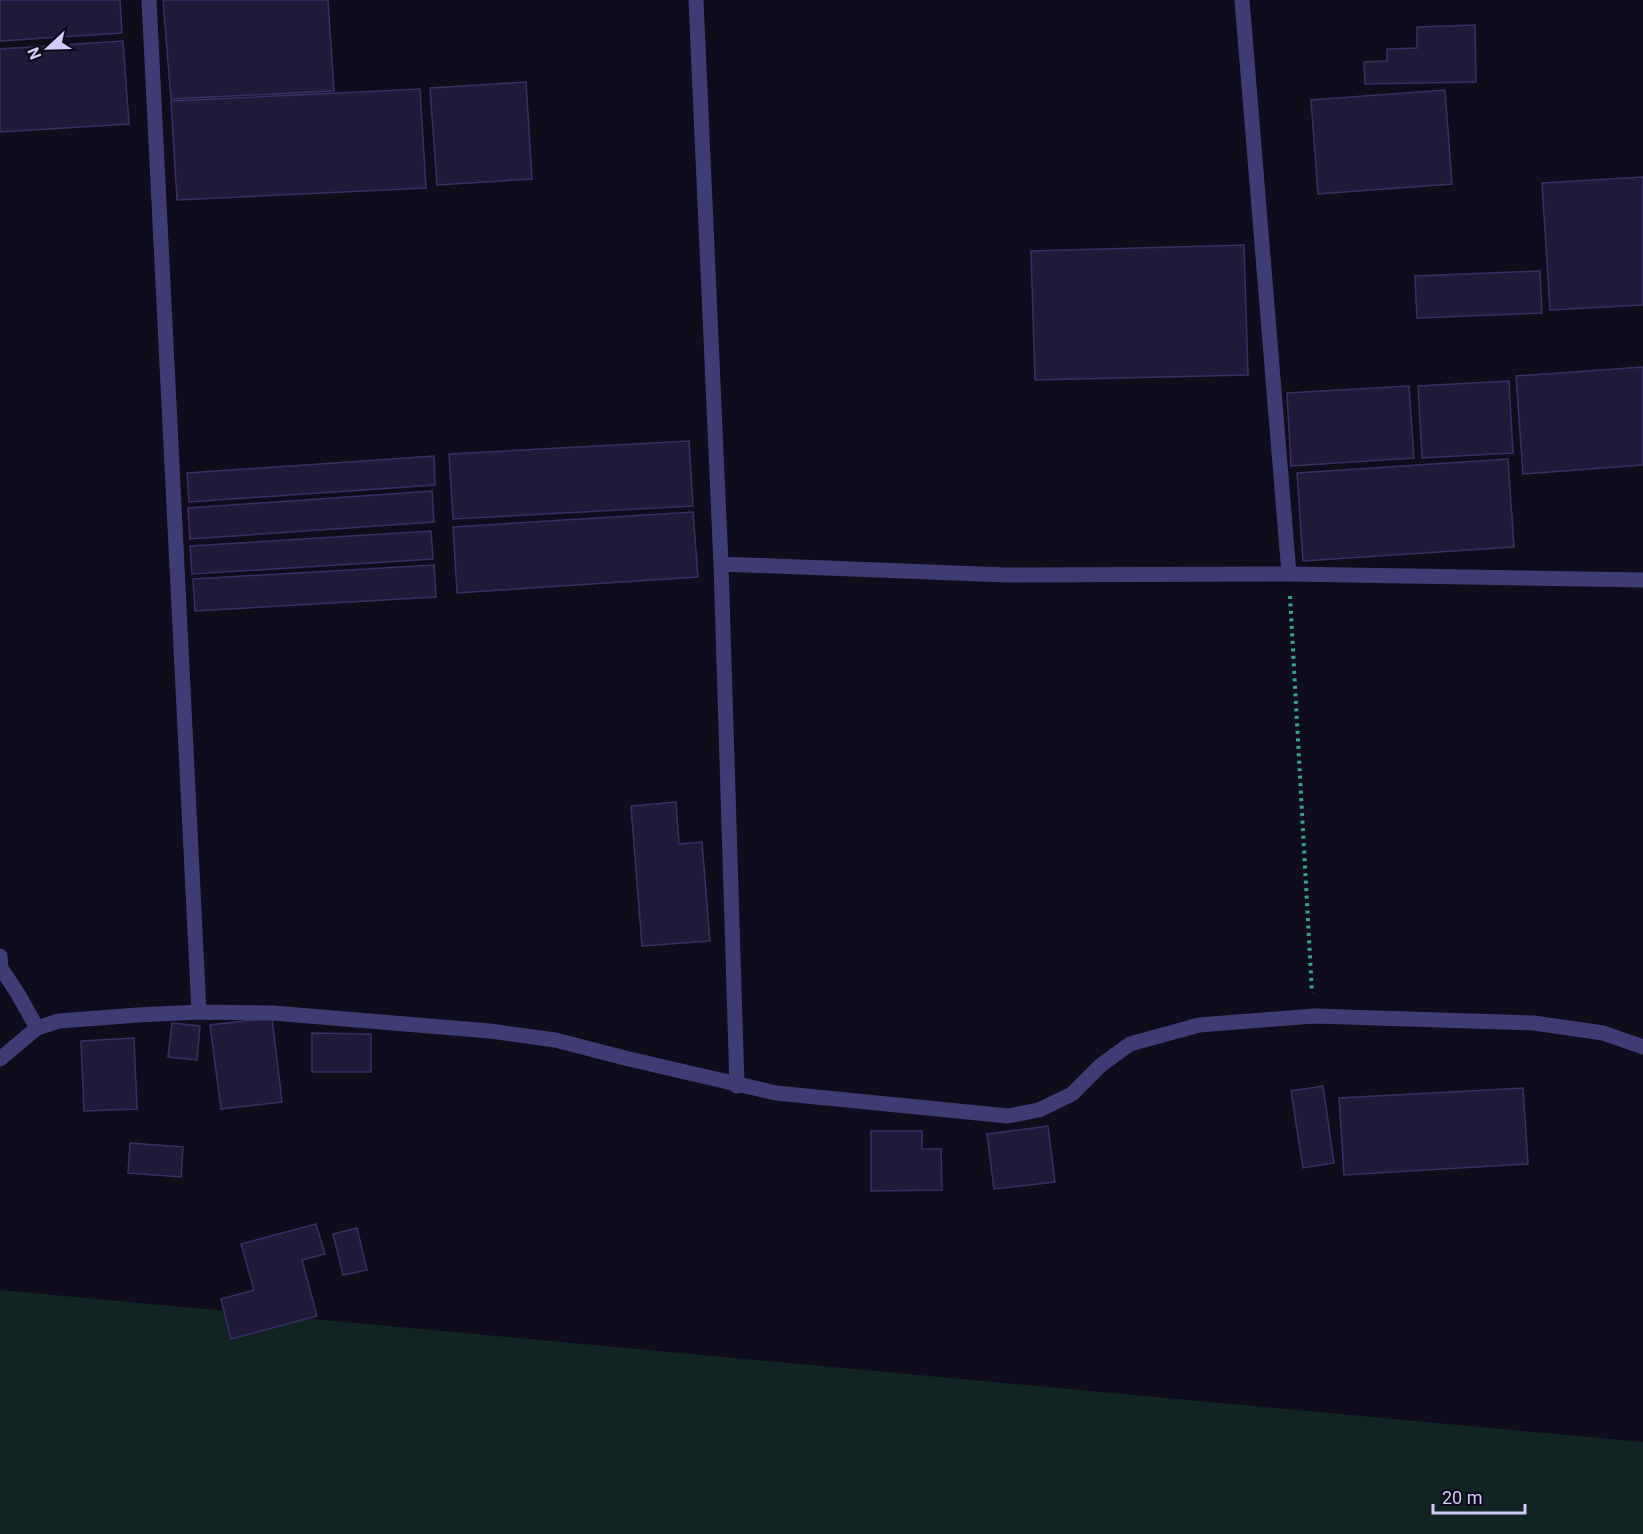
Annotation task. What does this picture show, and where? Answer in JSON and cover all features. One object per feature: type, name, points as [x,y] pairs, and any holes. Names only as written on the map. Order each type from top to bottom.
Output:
[{"type":"street","points":[[149,0],[199,1012]]},
{"type":"street","points":[[696,0],[722,564],[737,1086]]},
{"type":"street","points":[[1242,0],[1289,574]]},
{"type":"street","points":[[722,564],[1006,575],[1289,574],[1643,580]]},
{"type":"street","points":[[0,956],[1,968],[37,1028]]},
{"type":"street","points":[[0,1059],[37,1028],[59,1021],[199,1012],[273,1013],[490,1031],[555,1040],[776,1094],[1008,1116],[1039,1110],[1072,1094],[1101,1065],[1130,1044],[1198,1025],[1314,1016],[1534,1023],[1602,1033],[1643,1047]]},
{"type":"path","points":[[1289,574],[1314,1016]]},
{"type":"green space","points":[[0,1290],[1643,1442],[1643,1534],[0,1534]]},
{"type":"building","points":[[0,0],[120,0],[122,33],[0,41]]},
{"type":"building","points":[[163,0],[328,0],[334,91],[171,99]]},
{"type":"building","points":[[1475,25],[1476,82],[1365,84],[1364,62],[1387,61],[1387,49],[1417,48],[1417,27]]},
{"type":"building","points":[[123,41],[129,124],[0,132],[0,49]]},
{"type":"building","points":[[526,82],[532,179],[437,185],[430,88]]},
{"type":"building","points":[[420,89],[426,188],[177,200],[171,101]]},
{"type":"building","points":[[1445,90],[1452,184],[1318,194],[1311,100]]},
{"type":"building","points":[[1643,177],[1643,305],[1550,310],[1542,183]]},
{"type":"building","points":[[1244,245],[1248,375],[1035,380],[1031,251]]},
{"type":"building","points":[[1540,271],[1542,313],[1417,318],[1415,276]]},
{"type":"building","points":[[1643,367],[1643,465],[1523,474],[1516,376]]},
{"type":"building","points":[[1509,381],[1513,453],[1422,458],[1418,386]]},
{"type":"building","points":[[1409,386],[1414,458],[1291,466],[1287,393]]},
{"type":"building","points":[[689,441],[693,506],[453,519],[449,454]]},
{"type":"building","points":[[434,456],[435,485],[189,502],[187,473]]},
{"type":"building","points":[[1508,459],[1514,547],[1303,561],[1297,473]]},
{"type":"building","points":[[432,491],[434,522],[190,539],[188,508]]},
{"type":"building","points":[[693,512],[698,577],[457,593],[453,527]]},
{"type":"building","points":[[431,531],[433,559],[192,574],[190,546]]},
{"type":"building","points":[[434,565],[436,597],[195,611],[193,579]]},
{"type":"building","points":[[676,802],[679,844],[702,842],[710,941],[642,946],[631,806]]},
{"type":"building","points":[[272,1018],[282,1102],[221,1109],[210,1025]]},
{"type":"building","points":[[172,1023],[200,1026],[197,1060],[168,1057]]},
{"type":"building","points":[[312,1033],[371,1034],[371,1072],[312,1072]]},
{"type":"building","points":[[134,1038],[137,1109],[84,1111],[81,1041]]},
{"type":"building","points":[[1323,1086],[1334,1163],[1303,1168],[1291,1091]]},
{"type":"building","points":[[1523,1088],[1528,1164],[1344,1175],[1339,1098]]},
{"type":"building","points":[[1048,1126],[1055,1182],[994,1189],[987,1134]]},
{"type":"building","points":[[871,1131],[922,1131],[922,1149],[941,1149],[942,1190],[871,1191]]},
{"type":"building","points":[[130,1143],[183,1147],[181,1177],[128,1173]]},
{"type":"building","points":[[316,1224],[325,1254],[302,1260],[317,1316],[231,1339],[221,1299],[254,1290],[241,1244]]},
{"type":"building","points":[[357,1228],[367,1270],[343,1275],[333,1234]]}]
